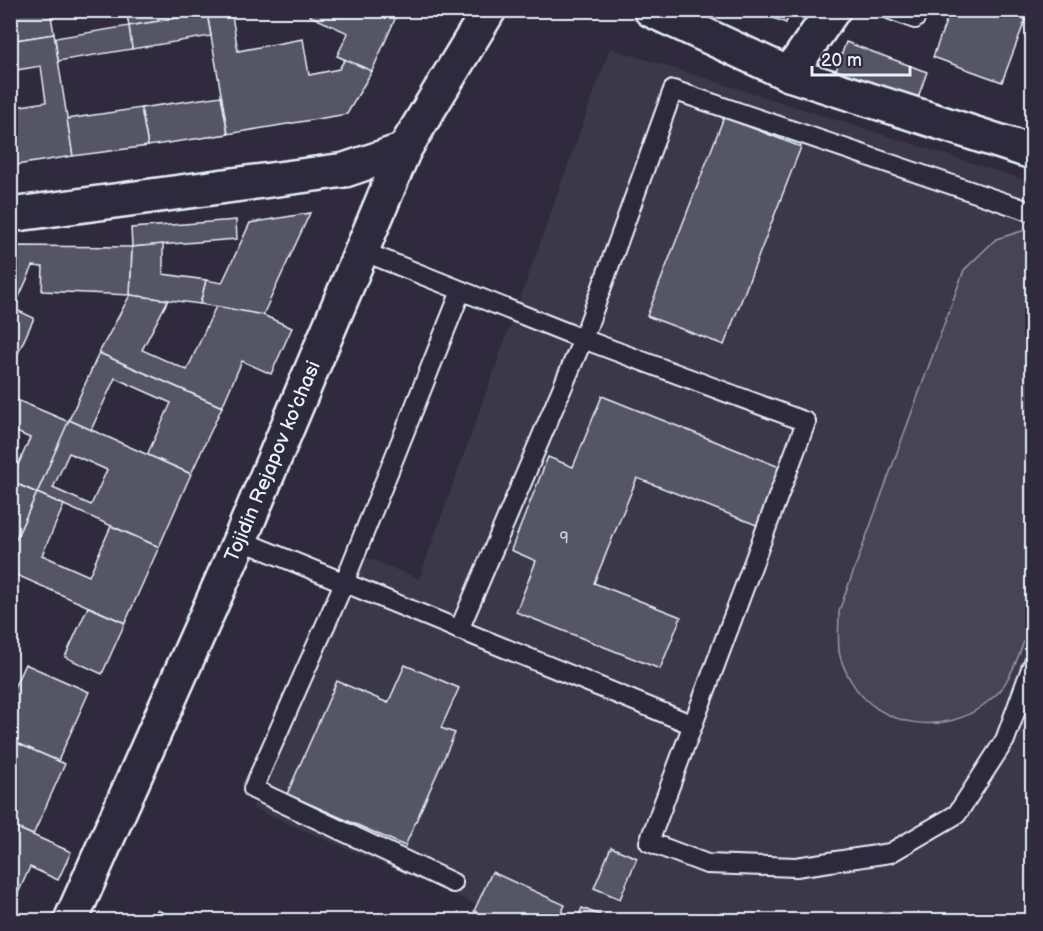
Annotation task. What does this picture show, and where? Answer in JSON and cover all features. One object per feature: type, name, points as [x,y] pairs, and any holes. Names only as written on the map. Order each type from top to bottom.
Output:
[{"type":"street","name":"Tojidin Rejapov ko'chasi","points":[[71,921],[240,540],[404,150],[489,10]]},
{"type":"street","points":[[651,10],[789,74],[1032,152]]},
{"type":"street","points":[[789,74],[833,10]]},
{"type":"street","points":[[10,215],[345,170],[404,150]]},
{"type":"lane","points":[[891,10],[915,19],[918,10]]},
{"type":"lane","points":[[459,630],[583,339],[673,90],[1032,212]]},
{"type":"lane","points":[[362,251],[583,339],[806,422],[649,842],[707,864],[796,867],[890,853],[957,814],[1005,740],[1032,666]]},
{"type":"lane","points":[[453,883],[253,789],[344,583],[460,291]]},
{"type":"lane","points":[[240,540],[693,725]]},
{"type":"shaded area","points":[[610,48],[1032,182],[1032,920],[512,920],[252,808],[359,554],[419,579]]},
{"type":"shaded area","points":[[1032,228],[1032,616],[1011,674],[1000,691],[986,703],[970,714],[952,721],[914,722],[895,718],[878,709],[863,697],[851,681],[839,652],[839,611],[964,270],[996,239]]},
{"type":"building","points":[[10,10],[50,10],[54,34],[10,41]]},
{"type":"building","points":[[126,10],[207,10],[207,13],[129,26]]},
{"type":"building","points":[[231,10],[238,51],[303,39],[309,75],[339,69],[345,59],[372,71],[347,114],[228,134],[207,13]]},
{"type":"building","points":[[313,10],[399,10],[372,71],[337,56],[348,33],[310,16]]},
{"type":"building","points":[[753,10],[791,10],[786,23]]},
{"type":"building","points":[[950,10],[1029,10],[1002,82],[933,57]]},
{"type":"building","points":[[207,13],[211,36],[132,49],[129,26]]},
{"type":"building","points":[[129,26],[132,49],[58,61],[55,38]]},
{"type":"building","points":[[54,34],[73,156],[10,166],[10,108],[46,102],[41,66],[10,71],[10,41]]},
{"type":"building","points":[[846,42],[927,72],[916,103],[835,73]]},
{"type":"building","points":[[221,96],[228,134],[148,146],[141,108]]},
{"type":"building","points":[[141,108],[148,146],[73,156],[67,119]]},
{"type":"building","points":[[724,117],[801,147],[724,345],[647,316]]},
{"type":"building","points":[[310,213],[263,315],[200,304],[206,280],[222,283],[250,223]]},
{"type":"building","points":[[236,220],[237,239],[132,247],[131,228]]},
{"type":"building","points":[[163,244],[163,274],[206,280],[200,304],[130,295],[132,247]]},
{"type":"building","points":[[16,246],[132,247],[130,295],[42,291],[43,267],[33,266],[14,308],[10,307],[10,259]]},
{"type":"building","points":[[130,295],[168,300],[142,350],[187,370],[216,306],[263,315],[292,328],[271,374],[242,361],[222,407],[99,353]]},
{"type":"building","points":[[10,307],[34,318],[10,371]]},
{"type":"building","points":[[99,353],[222,407],[191,474],[147,455],[171,403],[115,378],[91,430],[69,420]]},
{"type":"building","points":[[602,396],[782,468],[759,526],[637,478],[594,583],[681,617],[660,669],[516,612],[536,561],[511,550],[548,457],[573,467]]},
{"type":"building","points":[[10,397],[69,422],[37,493],[11,481],[30,438],[10,429]]},
{"type":"building","points":[[69,420],[191,474],[159,547],[37,493]],"holes":[[[69,453],[107,470],[91,505],[53,488]]]},
{"type":"building","points":[[10,481],[37,493],[10,552]]},
{"type":"building","points":[[37,493],[64,505],[42,555],[89,576],[111,526],[159,547],[125,623],[10,572],[10,552]]},
{"type":"building","points":[[88,607],[125,623],[102,674],[65,657]]},
{"type":"building","points":[[25,664],[89,692],[58,761],[10,740],[10,691],[12,692]]},
{"type":"building","points":[[405,665],[459,688],[441,728],[455,733],[405,846],[287,794],[337,681],[388,703]]},
{"type":"building","points":[[10,740],[65,764],[33,835],[10,825]]},
{"type":"building","points":[[10,825],[71,852],[58,880],[30,867],[10,911]]},
{"type":"building","points":[[611,847],[637,858],[620,899],[594,888]]},
{"type":"building","points":[[492,872],[565,905],[558,920],[496,920],[474,911]]},
{"type":"building","points":[[582,908],[612,920],[577,920]]},
{"type":"building","points":[[157,910],[181,920],[153,920]]}]
